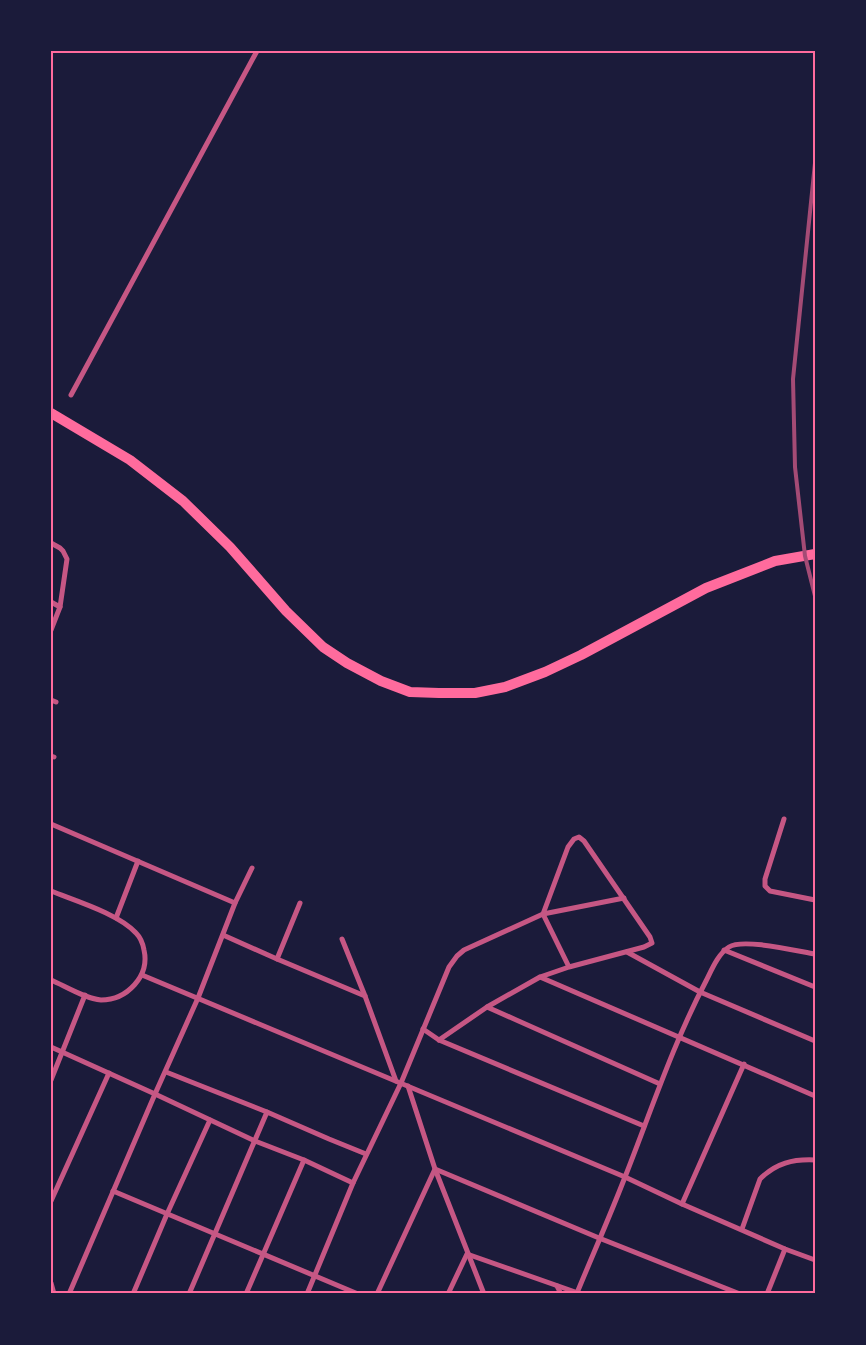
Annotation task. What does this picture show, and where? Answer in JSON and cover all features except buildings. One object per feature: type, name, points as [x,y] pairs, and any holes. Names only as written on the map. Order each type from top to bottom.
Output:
[{"type":"highway","points":[[51,413],[130,460],[184,500],[230,547],[286,611],[323,647],[380,681],[410,692],[475,692],[505,687],[546,672],[581,655],[706,588],[775,561],[815,554]]},
{"type":"street","points":[[71,395],[257,51]]},
{"type":"street","points":[[51,543],[60,548],[67,559],[60,607],[51,630]]},
{"type":"street","points":[[51,602],[60,607]]},
{"type":"street","points":[[784,819],[765,879],[765,886],[770,891],[815,900]]},
{"type":"street","points":[[51,824],[236,903]]},
{"type":"street","points":[[439,1040],[488,1007],[540,977],[569,966],[647,946],[652,942],[650,936],[624,898],[584,841],[579,837],[574,839],[568,848],[543,914],[569,966]]},
{"type":"street","points":[[116,918],[138,861]]},
{"type":"street","points":[[69,1294],[198,998],[252,868]]},
{"type":"street","points":[[51,891],[116,918],[136,932],[145,953],[145,965],[137,983],[128,991],[113,999],[99,1000],[51,980]]},
{"type":"street","points":[[307,1294],[353,1183],[423,1029],[449,966],[456,956],[464,950],[543,914],[624,898]]},
{"type":"street","points":[[277,959],[300,903]]},
{"type":"street","points":[[223,934],[365,996]]},
{"type":"street","points":[[342,939],[398,1082]]},
{"type":"street","points":[[467,1254],[578,1293],[679,1037],[718,958],[724,950],[734,944],[742,943],[779,947],[815,954]]},
{"type":"street","points":[[724,950],[815,987]]},
{"type":"street","points":[[627,951],[700,992],[815,1041]]},
{"type":"street","points":[[142,975],[625,1176],[682,1204],[785,1249],[815,1260]]},
{"type":"street","points":[[540,977],[815,1096]]},
{"type":"street","points":[[51,1080],[85,995]]},
{"type":"street","points":[[488,1007],[660,1084]]},
{"type":"street","points":[[423,1029],[439,1040],[644,1126]]},
{"type":"street","points":[[51,1047],[353,1183]]},
{"type":"street","points":[[682,1204],[744,1064]]},
{"type":"street","points":[[166,1072],[366,1154]]},
{"type":"street","points":[[51,1201],[109,1073]]},
{"type":"street","points":[[408,1086],[435,1170],[484,1294]]},
{"type":"street","points":[[189,1294],[267,1112]]},
{"type":"street","points":[[133,1294],[210,1120]]},
{"type":"street","points":[[742,1229],[760,1179],[766,1173],[772,1168],[785,1163],[804,1159],[815,1160]]},
{"type":"street","points":[[246,1294],[304,1160]]},
{"type":"street","points":[[435,1170],[740,1294]]},
{"type":"street","points":[[377,1294],[435,1170]]},
{"type":"street","points":[[113,1191],[358,1294]]},
{"type":"street","points":[[767,1294],[785,1249]]},
{"type":"street","points":[[448,1294],[467,1254]]},
{"type":"street","points":[[51,1283],[54,1294]]},
{"type":"street","points":[[557,1286],[561,1294]]},
{"type":"railway","points":[[815,163],[793,379],[795,467],[805,556],[815,596]]}]
